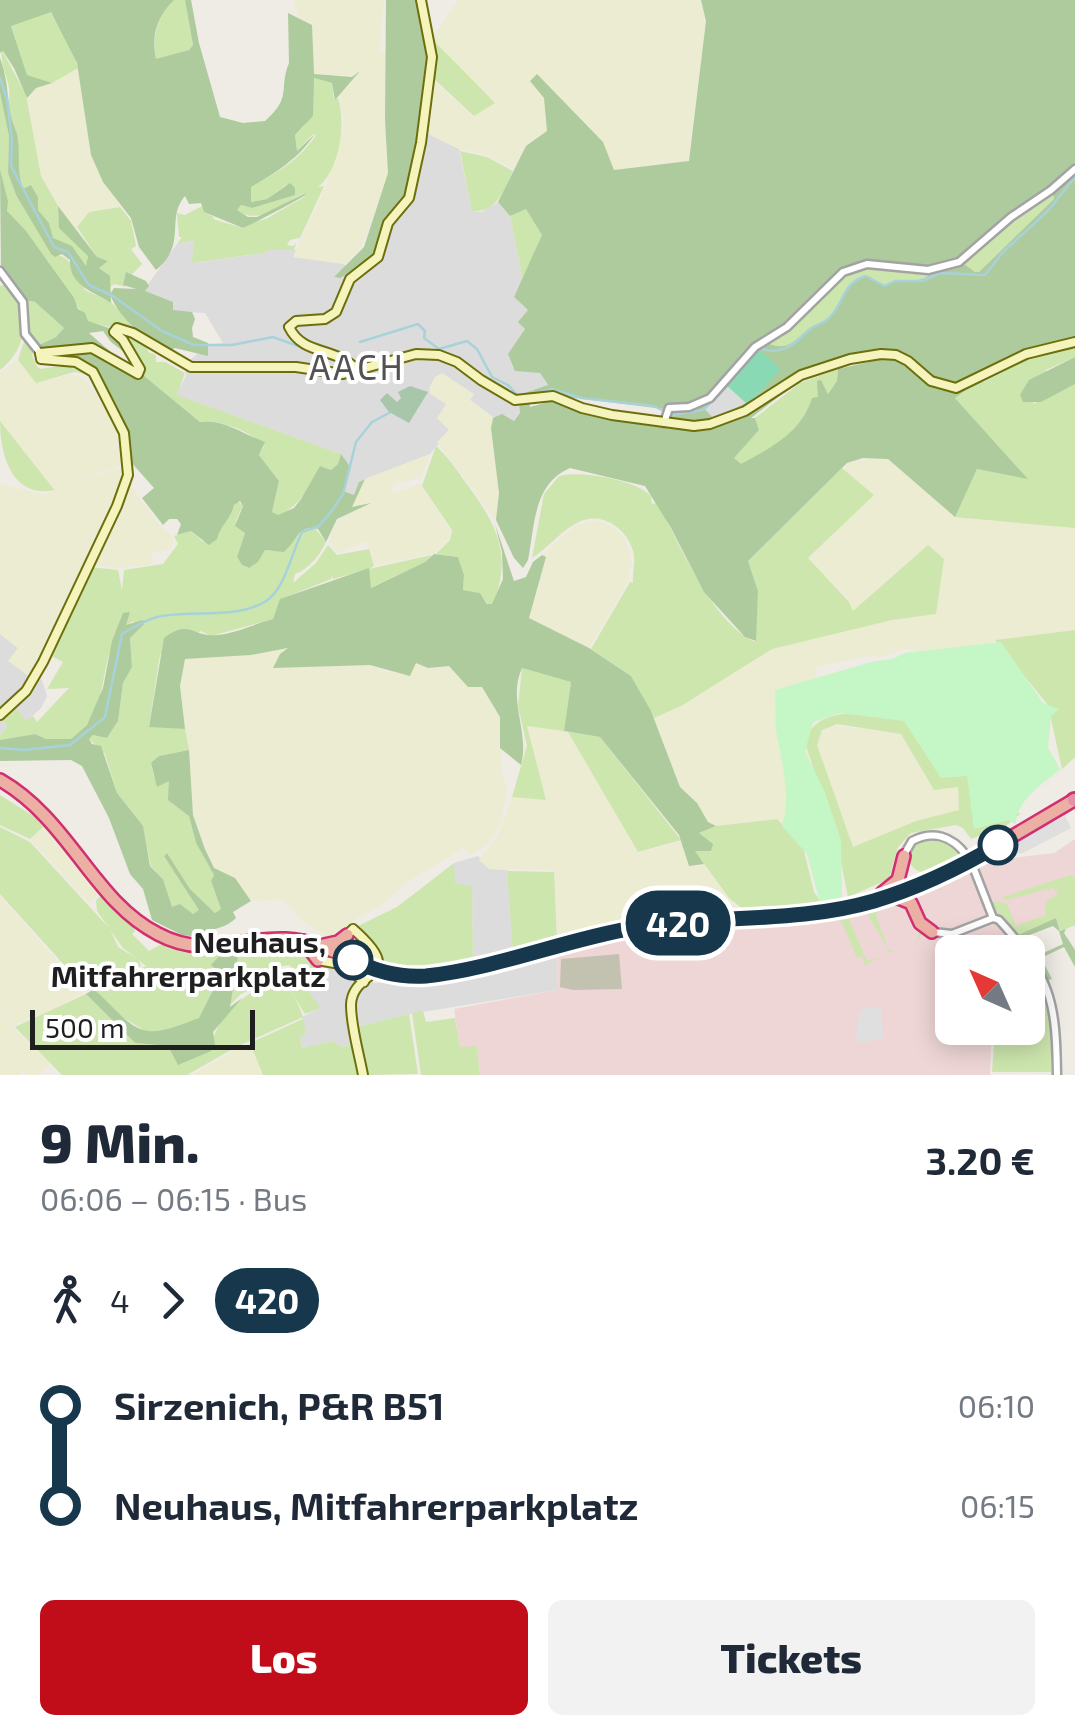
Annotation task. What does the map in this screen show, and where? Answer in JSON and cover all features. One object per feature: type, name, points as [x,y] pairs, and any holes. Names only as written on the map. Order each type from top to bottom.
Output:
[{"type":"highway","points":[[0,780],[57,826],[121,908],[162,937],[188,945],[210,948],[274,939],[303,941],[376,969],[426,976],[632,928],[783,917],[896,897],[907,900],[920,923],[932,932]]},
{"type":"highway","points":[[932,932],[918,898],[923,888],[968,858],[1075,800]]},
{"type":"highway","points":[[904,856],[908,867],[919,875],[942,874]]},
{"type":"highway","points":[[861,904],[894,885],[904,856]]},
{"type":"highway","points":[[877,900],[942,874]]},
{"type":"highway","points":[[318,960],[318,952],[347,935]]},
{"type":"highway","points":[[347,935],[343,946],[348,958]]},
{"type":"highway","points":[[303,941],[318,960]]},
{"type":"main road","points":[[420,0],[430,42],[430,77],[416,171],[405,204],[388,223],[378,257],[352,278],[336,312],[327,318],[289,326],[305,345],[340,354],[362,370],[416,354],[439,355],[455,361],[512,399],[553,396],[589,410],[666,415],[710,424],[746,411],[813,369],[850,359],[896,356],[908,360],[931,381],[956,388],[1026,354],[1075,342]]},
{"type":"main road","points":[[0,715],[17,701],[34,677],[122,494],[128,458],[123,429],[93,372],[82,364],[42,359],[40,353],[92,348],[138,374],[140,368],[124,340],[114,332],[118,328],[133,333],[177,362],[194,367],[291,367],[334,374],[348,374],[356,369]]},
{"type":"main road","points":[[347,935],[353,929],[377,953],[375,970],[352,998],[351,1005],[363,1075]]},
{"type":"main road","points":[[318,960],[345,965],[364,982]]},
{"type":"street","points":[[666,415],[710,398],[755,347],[800,316],[843,272],[868,264],[928,270],[959,262],[1011,216],[1051,190],[1075,168]]},
{"type":"street","points":[[0,271],[23,302],[25,332],[40,353]]},
{"type":"street","points":[[904,856],[912,840],[928,835],[944,837],[968,858],[994,918],[1040,969],[1060,1031],[1056,1042],[1057,1075]]},
{"type":"street","points":[[932,932],[952,934],[994,918]]},
{"type":"shaded area","points":[[424,132],[459,149],[472,211],[481,212],[498,202],[510,216],[523,280],[514,297],[528,310],[516,345],[529,370],[540,373],[548,386],[519,395],[520,413],[513,422],[496,419],[470,400],[473,395],[446,404],[450,430],[430,454],[360,481],[354,496],[343,491],[341,454],[176,395],[186,376],[185,364],[208,345],[223,343],[205,313],[170,311],[144,290],[177,244],[194,240],[193,263],[267,250],[296,250],[294,257],[344,264],[346,267],[335,276],[339,278],[390,224]]},
{"type":"shaded area","points":[[727,386],[746,403],[713,418],[704,408]]},
{"type":"shaded area","points":[[0,634],[18,648],[9,660],[42,680],[47,696],[26,722],[17,710],[9,709],[1,715],[7,727],[0,735]]},
{"type":"shaded area","points":[[1065,816],[1071,828],[1023,853],[1006,854],[1017,840]]},
{"type":"shaded area","points":[[1075,839],[1075,925],[1061,931],[1056,919],[1018,935],[935,935],[935,1045],[991,1045],[990,1075],[480,1075],[477,1046],[460,1048],[454,1009],[557,990],[558,949],[622,937],[761,927],[869,911],[980,862],[1054,853]]},
{"type":"shaded area","points":[[478,856],[489,869],[507,870],[513,953],[473,962],[472,886],[454,883],[454,863]]},
{"type":"shaded area","points":[[558,949],[557,990],[410,1014],[358,1027],[360,1043],[340,1047],[334,1041],[302,1048],[300,1037],[306,1033],[302,1017],[319,1008],[304,984],[318,976],[322,981],[324,963],[336,964],[360,979],[368,976],[374,983],[421,980]]},
{"type":"shaded area","points":[[619,954],[622,989],[560,987],[561,959]]},
{"type":"shaded area","points":[[881,1007],[883,1038],[856,1041],[859,1013]]},
{"type":"green space","points":[[0,0],[174,0],[157,27],[156,59],[189,50],[193,45],[185,0],[191,0],[220,117],[243,123],[265,121],[282,99],[289,63],[288,13],[312,25],[314,74],[352,77],[360,71],[335,100],[332,83],[314,78],[313,116],[295,135],[297,151],[315,134],[294,158],[251,187],[251,202],[267,199],[290,183],[295,195],[252,208],[241,205],[237,210],[257,217],[306,193],[304,196],[243,228],[204,212],[201,203],[189,204],[185,196],[179,205],[171,251],[156,270],[139,247],[131,218],[103,182],[91,155],[77,63],[51,12],[11,26],[27,75],[52,83],[36,88],[27,98],[14,68],[3,51],[0,53]]},
{"type":"green space","points":[[174,0],[185,0],[193,45],[189,50],[156,60],[157,27]]},
{"type":"green space","points":[[294,0],[384,0],[380,50],[385,53],[388,173],[362,245],[344,264],[293,257],[327,183],[340,142],[344,120],[339,96],[355,76],[314,74]]},
{"type":"green space","points":[[386,0],[419,0],[430,54],[415,170],[409,194],[391,216],[375,258],[340,278],[334,277],[364,247],[388,173]]},
{"type":"green space","points":[[458,0],[701,0],[706,21],[689,161],[614,170],[602,142],[544,98],[547,131],[526,146],[514,169],[424,132],[432,79],[473,116],[432,39]]},
{"type":"green space","points":[[701,0],[1075,0],[1075,166],[970,252],[953,260],[923,268],[868,262],[849,265],[789,323],[767,336],[708,396],[689,404],[664,409],[567,397],[551,389],[519,399],[519,395],[548,385],[540,373],[515,371],[508,354],[525,329],[518,322],[528,310],[514,297],[542,235],[526,209],[510,216],[498,202],[526,146],[547,131],[544,98],[530,81],[537,74],[603,142],[614,170],[689,161],[706,21]]},
{"type":"green space","points":[[50,11],[78,68],[52,83],[27,76],[11,25]]},
{"type":"green space","points":[[432,39],[495,103],[474,116],[432,77]]},
{"type":"green space","points":[[2,50],[26,95],[41,176],[58,206],[59,225],[88,255],[86,267],[75,250],[53,238],[49,223],[38,210],[38,197],[31,185],[26,192],[22,186]]},
{"type":"green space","points":[[0,58],[17,134],[23,189],[31,185],[38,197],[38,210],[49,223],[53,238],[72,246],[86,266],[88,256],[59,228],[58,206],[97,257],[108,261],[99,268],[110,276],[111,303],[79,283],[70,260],[62,254],[51,254],[16,195],[8,173],[9,136],[0,93]]},
{"type":"green space","points":[[78,68],[91,155],[120,207],[89,212],[73,232],[41,176],[26,98],[36,88]]},
{"type":"green space","points":[[314,78],[332,83],[340,108],[341,133],[332,169],[318,187],[324,186],[300,238],[287,245],[296,243],[294,250],[268,250],[192,263],[194,240],[177,244],[182,237],[177,213],[185,215],[202,206],[213,219],[243,228],[304,197],[305,193],[254,216],[237,210],[241,205],[252,208],[295,195],[286,185],[267,199],[251,202],[251,187],[295,159],[316,135],[297,151],[295,135],[306,124]]},
{"type":"green space","points":[[0,93],[9,136],[8,173],[16,195],[51,254],[69,261],[85,290],[111,302],[140,334],[88,322],[49,263],[7,211],[0,169]]},
{"type":"green space","points":[[460,151],[487,157],[513,171],[494,204],[481,211],[472,211]]},
{"type":"green space","points":[[0,169],[7,211],[26,231],[88,321],[109,328],[110,334],[124,345],[124,352],[103,331],[89,333],[122,362],[97,348],[42,350],[37,346],[56,337],[64,328],[35,302],[24,300],[1,270]]},
{"type":"green space","points":[[1075,176],[1075,338],[1028,348],[964,383],[949,385],[935,381],[909,359],[860,354],[818,365],[790,378],[750,406],[700,424],[668,421],[670,411],[693,408],[726,385],[704,408],[713,418],[749,404],[780,369],[758,349],[765,342],[788,345],[827,319],[858,279],[866,276],[885,285],[923,279],[927,272],[963,263],[979,272],[1054,199],[1053,194],[1068,177]]},
{"type":"green space","points":[[1052,190],[1054,199],[979,272],[963,263],[1014,216]]},
{"type":"green space","points":[[120,207],[131,221],[136,246],[131,249],[142,264],[123,284],[126,287],[114,284],[109,288],[106,273],[99,268],[108,261],[97,257],[77,227],[89,212]]},
{"type":"green space","points":[[526,208],[542,235],[523,280],[510,216]]},
{"type":"green space","points":[[868,264],[927,272],[928,276],[885,285],[873,278],[857,278],[828,318],[793,343],[778,346],[765,342],[802,317],[839,276]]},
{"type":"green space","points":[[126,272],[146,281],[149,286],[145,291],[173,302],[173,310],[192,312],[193,337],[208,343],[208,356],[175,348],[171,350],[173,357],[128,321],[110,294],[114,288],[136,289],[123,285]]},
{"type":"green space","points":[[6,284],[19,307],[23,329],[17,351],[0,370],[0,286]]},
{"type":"green space","points":[[28,301],[35,302],[64,328],[56,337],[37,346],[28,335]]},
{"type":"green space","points":[[119,330],[147,344],[148,352],[156,355],[156,362],[165,362],[185,373],[177,395],[341,454],[338,464],[331,470],[320,466],[298,501],[278,516],[272,512],[279,481],[259,455],[264,446],[235,428],[200,422],[143,375]]},
{"type":"green space","points":[[25,338],[40,369],[66,365],[86,374],[74,372],[36,383],[18,360]]},
{"type":"green space","points":[[1075,348],[1075,357],[1046,370],[1033,404],[1075,384],[1075,528],[954,517],[977,469],[1027,478],[955,398],[980,381],[1035,355]]},
{"type":"green space","points":[[86,349],[136,377],[143,375],[200,422],[225,425],[265,442],[259,455],[279,481],[272,512],[278,515],[294,508],[320,466],[331,470],[341,454],[351,468],[343,491],[354,495],[359,482],[365,479],[352,507],[371,503],[337,519],[326,542],[318,529],[307,529],[284,552],[265,550],[249,568],[237,557],[245,533],[235,526],[243,506],[240,501],[234,505],[217,539],[209,545],[191,531],[177,535],[181,524],[177,519],[169,519],[163,525],[142,498],[154,488],[130,461],[126,431],[95,369],[82,361],[49,356]]},
{"type":"green space","points":[[758,349],[781,369],[748,405],[726,385]]},
{"type":"green space","points":[[1075,357],[1075,384],[1041,402],[1023,402],[1020,395],[1029,380]]},
{"type":"green space","points":[[887,358],[900,361],[942,388],[972,386],[955,398],[1028,479],[977,469],[955,517],[888,459],[863,458],[847,463],[748,561],[758,591],[756,641],[745,637],[704,592],[645,486],[570,468],[558,475],[542,495],[523,568],[514,558],[496,520],[499,493],[491,428],[493,418],[502,414],[514,421],[520,413],[519,402],[529,400],[530,407],[548,402],[549,398],[618,419],[698,430],[753,411],[795,384],[751,418],[755,418],[759,430],[734,458],[741,464],[793,430],[812,398],[818,397],[817,381],[821,380],[828,394],[837,381],[838,369]]},
{"type":"green space","points":[[18,360],[36,383],[71,374],[83,378],[110,412],[121,435],[126,464],[62,488],[125,467],[120,491],[60,610],[31,678],[8,661],[18,648],[0,634],[0,484],[44,495],[55,491],[0,421],[0,373]]},
{"type":"green space","points":[[838,369],[837,381],[828,394],[821,381],[819,398],[812,399],[801,421],[784,438],[741,465],[733,458],[759,430],[755,418],[800,383]]},
{"type":"green space","points":[[442,373],[474,394],[470,400],[493,418],[499,493],[496,520],[437,442],[449,430],[437,418],[446,404],[430,394],[429,388]]},
{"type":"green space","points":[[410,386],[428,392],[409,423],[389,412],[380,400],[387,393],[397,402],[401,398],[398,392]]},
{"type":"green space","points":[[0,421],[55,490],[28,488],[11,472]]},
{"type":"green space","points":[[436,446],[477,498],[493,526],[501,569],[493,604],[488,604],[480,593],[463,590],[464,575],[458,557],[436,554],[450,540],[452,530],[422,486]]},
{"type":"green space","points":[[430,454],[421,477],[393,484],[392,494],[420,484],[450,530],[441,547],[435,553],[374,566],[367,541],[338,553],[330,541],[332,531],[339,520],[365,504],[351,508],[365,479]]},
{"type":"green space","points":[[888,459],[955,517],[1075,528],[1075,630],[929,652],[904,649],[881,657],[867,656],[816,667],[803,847],[777,819],[716,826],[708,822],[697,803],[680,787],[654,718],[681,706],[772,648],[892,620],[936,614],[852,612],[849,602],[808,558],[873,495],[844,469],[847,463]]},
{"type":"green space","points":[[842,468],[874,495],[808,558],[853,611],[928,545],[944,559],[936,614],[892,620],[772,649],[681,706],[654,718],[631,676],[591,649],[630,582],[633,583],[634,555],[626,536],[614,525],[590,519],[569,528],[532,558],[544,494],[559,476],[593,475],[634,485],[651,496],[652,504],[657,503],[698,580],[724,617],[755,642],[758,591],[748,561]]},
{"type":"green space","points":[[129,484],[172,536],[170,550],[152,552],[153,564],[120,568],[94,565],[91,562]]},
{"type":"green space","points":[[237,501],[243,505],[236,521],[245,533],[237,557],[248,568],[258,562],[265,550],[281,550],[307,529],[314,527],[326,542],[314,561],[295,574],[293,583],[316,563],[328,545],[337,555],[369,549],[374,566],[369,569],[432,555],[370,588],[368,569],[333,579],[332,576],[281,599],[273,619],[211,636],[201,631],[160,655],[149,726],[185,729],[189,750],[159,756],[151,764],[154,777],[170,780],[170,789],[189,816],[196,843],[214,875],[211,881],[221,909],[215,913],[190,889],[167,853],[164,856],[199,907],[193,914],[180,904],[172,908],[163,879],[151,866],[142,826],[117,793],[105,754],[89,739],[93,735],[107,738],[118,721],[123,683],[132,667],[130,638],[134,621],[115,640],[96,709],[71,739],[46,739],[35,734],[0,740],[7,727],[2,716],[17,710],[26,721],[33,716],[37,722],[69,688],[47,689],[63,662],[48,654],[89,567],[118,570],[122,590],[124,570],[163,564],[178,544],[174,536],[191,531],[203,542],[220,528]]},
{"type":"green space","points":[[597,521],[624,537],[632,560],[628,582],[589,648],[529,618],[546,557],[542,555],[576,525]]},
{"type":"green space","points":[[495,524],[514,581],[526,577],[533,562],[542,555],[546,557],[529,618],[589,648],[631,676],[651,711],[680,787],[697,803],[708,822],[716,826],[699,833],[713,844],[711,851],[695,851],[704,864],[689,866],[679,835],[600,737],[564,731],[571,682],[522,668],[517,692],[523,740],[521,765],[500,748],[500,717],[482,687],[468,687],[449,666],[428,668],[416,663],[410,676],[370,665],[273,668],[288,648],[251,655],[185,659],[180,686],[185,729],[149,727],[164,638],[173,632],[186,629],[217,635],[238,630],[273,619],[280,599],[369,568],[371,588],[434,554],[458,557],[464,575],[463,590],[480,593],[487,604],[492,604],[503,579]]},
{"type":"green space","points":[[130,612],[126,625],[143,620],[144,624],[130,638],[132,667],[123,683],[118,721],[107,738],[93,735],[89,739],[101,746],[117,793],[143,826],[150,866],[163,879],[172,907],[180,904],[193,914],[199,910],[164,856],[167,853],[190,889],[215,913],[221,909],[211,881],[214,875],[196,843],[189,816],[168,800],[169,781],[157,787],[151,763],[159,756],[189,750],[193,815],[205,849],[214,868],[235,878],[251,901],[233,912],[236,918],[231,922],[199,937],[182,935],[152,920],[143,889],[130,874],[109,818],[82,766],[71,760],[0,761],[0,740],[35,734],[46,739],[71,739],[87,725],[103,688],[112,641],[123,613]]},
{"type":"green space","points":[[1075,630],[1075,757],[1039,791],[1062,769],[1048,705],[995,640]]},
{"type":"green space","points":[[1001,642],[1043,703],[1059,709],[1051,716],[1048,748],[1060,769],[1025,800],[1016,824],[1008,820],[974,829],[967,776],[941,778],[904,721],[840,713],[813,722],[805,752],[824,790],[841,840],[842,900],[821,906],[807,854],[782,826],[786,791],[776,730],[775,690],[905,653]]},
{"type":"green space","points":[[305,645],[342,664],[370,665],[386,672],[408,674],[416,663],[428,668],[449,666],[468,687],[482,686],[500,717],[502,772],[507,790],[500,825],[487,846],[470,854],[463,848],[406,883],[334,938],[326,937],[302,920],[283,899],[251,901],[235,878],[214,868],[193,815],[180,686],[185,659],[251,655]]},
{"type":"green space","points":[[522,668],[571,682],[564,731],[527,726],[546,800],[512,797],[527,746],[518,706]]},
{"type":"green space","points":[[896,713],[1020,814],[1006,826],[971,839],[956,825],[911,833],[898,847],[889,879],[848,897],[839,852],[805,742],[819,722],[830,717]],"holes":[[[837,724],[901,734],[934,790],[958,787],[959,810],[916,821],[853,847],[817,745],[822,730]]]},
{"type":"green space","points":[[527,725],[568,732],[638,853],[681,841],[696,867],[704,864],[743,916],[557,942],[557,870],[489,869],[479,860],[497,837],[512,797],[546,799]]},
{"type":"green space","points":[[832,725],[901,734],[934,790],[958,786],[959,811],[916,821],[853,848],[817,746],[822,731]]},
{"type":"green space","points":[[568,732],[600,737],[681,840],[638,852]]},
{"type":"green space","points":[[0,795],[38,819],[49,821],[30,839],[0,825]]},
{"type":"green space","points":[[777,819],[803,847],[814,892],[822,903],[744,910],[729,898],[694,850],[699,833],[716,826]]},
{"type":"green space","points":[[49,821],[103,890],[89,903],[30,839]]},
{"type":"green space","points":[[0,827],[30,842],[110,929],[118,947],[139,960],[141,966],[86,989],[0,894]]},
{"type":"green space","points":[[920,839],[945,839],[964,856],[932,872],[918,871],[907,857],[911,845]]},
{"type":"green space","points":[[454,863],[455,883],[472,886],[473,962],[413,973],[379,966],[377,949],[358,926],[397,907]]},
{"type":"green space","points":[[507,871],[554,872],[557,942],[513,953]]},
{"type":"green space","points":[[1071,875],[1075,878],[1075,925],[1061,931],[1056,918],[1015,935],[990,904],[1007,904],[1016,926],[1046,915],[1045,902],[1058,894],[1053,888],[1006,900],[1002,897]]},
{"type":"green space","points":[[102,895],[132,922],[132,934],[149,951],[167,941],[206,951],[225,950],[221,973],[199,1019],[163,1033],[145,1031],[87,995],[135,1043],[168,1046],[179,1064],[210,1051],[218,1026],[233,1007],[276,979],[290,990],[303,1017],[236,1047],[187,1075],[62,1075],[15,1027],[146,966],[123,948],[97,911],[96,900]]},
{"type":"green space","points":[[0,896],[84,992],[52,1011],[11,1026],[50,1063],[39,1075],[23,1071],[20,1075],[0,1075],[0,1016],[9,1023],[0,1013]]},
{"type":"green space","points":[[902,899],[923,932],[915,944],[919,933],[901,904],[879,910],[876,915],[888,949],[894,951],[890,953],[867,913],[849,919],[867,961],[881,957],[865,965],[862,956],[857,958],[838,914]]},
{"type":"green space","points":[[1056,918],[1060,931],[1066,929],[1064,933],[1075,950],[1075,967],[1064,947],[1045,956],[1045,952],[1063,944],[1053,926],[1018,935]]},
{"type":"green space","points":[[266,943],[299,944],[305,951],[238,955],[230,1007],[242,998],[213,1032],[215,1045],[211,1051],[178,1065],[168,1046],[135,1043],[86,994],[94,989],[140,1029],[179,1026],[199,1018],[221,974],[211,965],[225,950]]},
{"type":"green space","points":[[305,951],[314,964],[324,963],[322,966],[330,972],[322,982],[318,976],[304,984],[320,1008],[305,1014],[285,981],[296,971],[289,965],[273,968],[273,979],[241,994],[229,1006],[237,955]]},
{"type":"green space","points":[[1045,993],[1051,1072],[992,1072],[994,1045],[1045,1045]]},
{"type":"green space","points":[[423,1011],[426,1022],[455,1018],[460,1047],[477,1046],[480,1075],[421,1075],[412,1013]]},
{"type":"green space","points":[[409,1014],[418,1074],[365,1075],[357,1027]]},
{"type":"green space","points":[[303,1019],[306,1033],[300,1038],[302,1048],[334,1041],[340,1047],[357,1044],[362,1075],[263,1075],[250,1043]]},
{"type":"green space","points":[[250,1043],[263,1075],[192,1075],[234,1051]]},
{"type":"waterway","points":[[0,78],[7,99],[11,166],[54,247],[68,252],[89,285],[113,296],[162,331],[194,345],[232,345],[273,337],[298,346]]},
{"type":"waterway","points":[[759,348],[774,351],[793,344],[828,319],[848,288],[866,276],[885,286],[895,281],[922,281],[940,273],[985,275],[1003,252],[1048,211],[1075,177]]},
{"type":"waterway","points":[[360,342],[418,324],[425,331],[424,338],[439,349],[467,341],[477,349],[492,377],[508,385],[520,398]]},
{"type":"waterway","points":[[537,394],[551,389],[582,398],[654,406],[672,415],[703,410],[726,387]]},
{"type":"waterway","points":[[0,748],[24,750],[70,745],[105,717],[122,634],[153,618],[241,610],[273,595],[302,532],[319,526],[343,494],[356,442],[372,422],[389,413]]},
{"type":"bus line","name":"420","points":[[353,960],[383,972],[426,976],[632,928],[838,910],[912,887],[998,845]]},
{"type":"place","name":"Neuhaus, Mitfahrerparkplatz","points":[[353,960]]},
{"type":"district","name":"AACH","points":[[357,368]]}]
